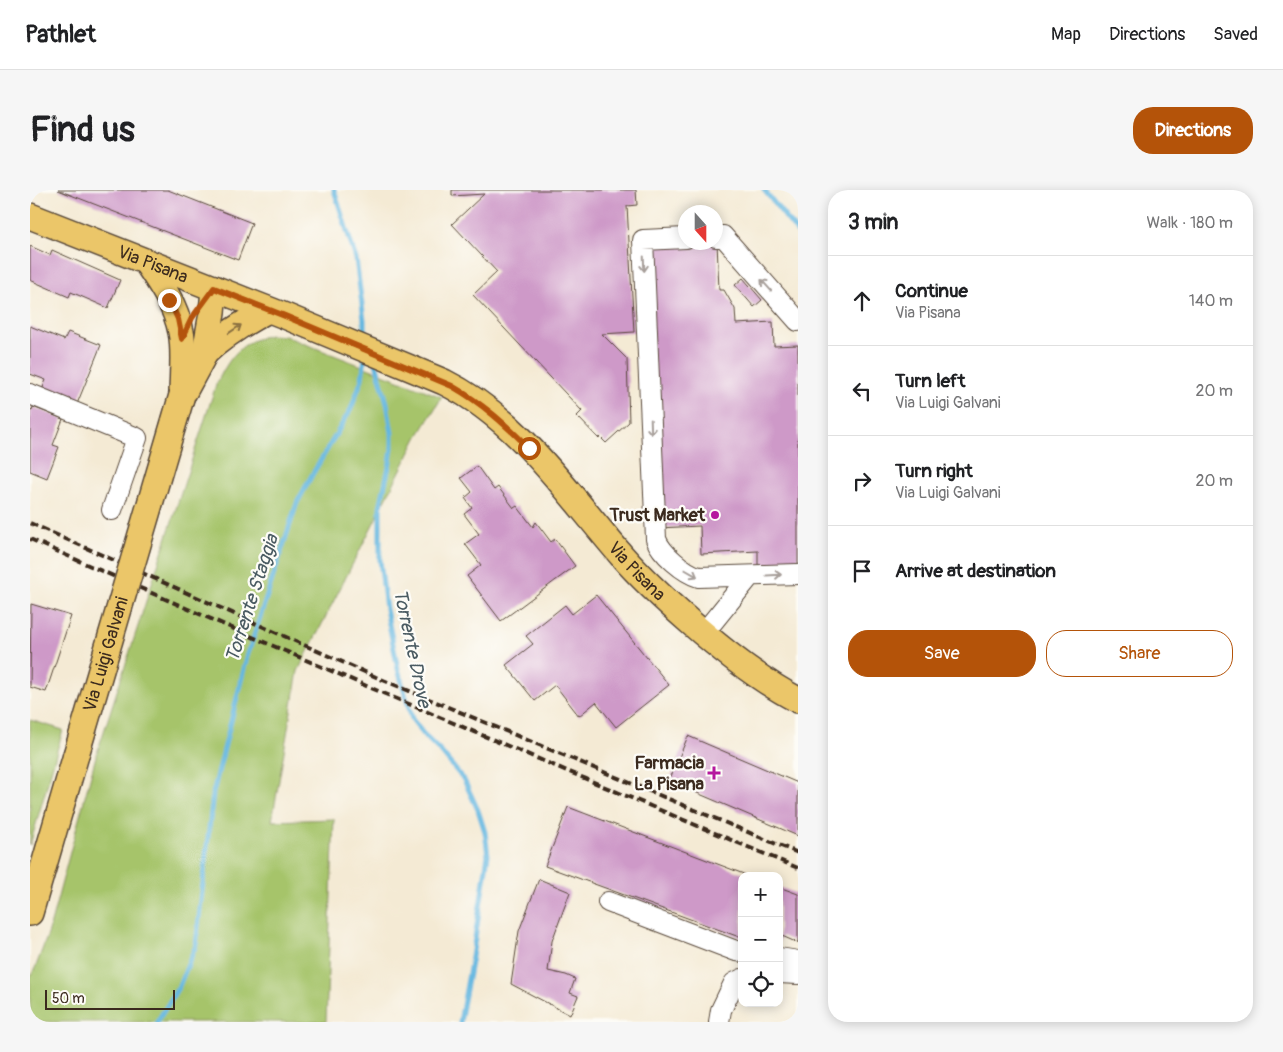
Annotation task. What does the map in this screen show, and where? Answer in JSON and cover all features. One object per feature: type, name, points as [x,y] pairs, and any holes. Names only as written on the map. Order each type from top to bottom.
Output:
[{"type":"main road","name":"Via Pisana","points":[[30,216],[277,313],[444,382],[466,394],[506,425],[558,479],[643,579],[703,634],[761,678],[798,700]]},
{"type":"main road","name":"Via Luigi Galvani","points":[[146,262],[162,287],[178,319],[182,339],[182,396]]},
{"type":"main road","name":"Via Luigi Galvani","points":[[182,339],[192,318],[214,288]]},
{"type":"main road","name":"Via Luigi Galvani","points":[[30,913],[182,396],[205,353],[214,288]]},
{"type":"main road","name":"Via Luigi Galvani","points":[[205,353],[228,333],[248,320],[277,313]]},
{"type":"street","points":[[723,236],[798,321]]},
{"type":"street","points":[[678,238],[644,240],[655,533],[658,544],[670,558],[694,576],[703,578],[798,574]]},
{"type":"street","points":[[30,394],[137,438],[112,510]]},
{"type":"street","points":[[703,634],[750,576]]},
{"type":"street","points":[[608,902],[738,951]]},
{"type":"street","points":[[783,959],[798,961]]},
{"type":"street","points":[[783,973],[798,974]]},
{"type":"street","points":[[719,1022],[734,982],[738,980]]},
{"type":"green space","points":[[271,335],[285,336],[442,397],[417,438],[298,671],[272,821],[334,819],[326,1022],[30,1022],[30,978],[48,934],[96,756],[216,385],[231,359],[243,346]]},
{"type":"green space","points":[[30,720],[63,730],[30,845]]},
{"type":"building","points":[[58,190],[168,190],[252,223],[238,260]]},
{"type":"building","points":[[452,190],[636,190],[637,205],[627,206],[634,332],[602,334],[627,359],[629,422],[606,443],[600,437],[599,439],[577,416],[582,411],[473,295],[497,272],[452,224],[484,194],[452,196]]},
{"type":"building","points":[[647,243],[678,243],[678,250],[717,250],[719,290],[724,290],[735,309],[736,324],[773,322],[774,346],[798,345],[798,565],[758,567],[758,551],[701,554],[700,526],[658,528]]},
{"type":"building","points":[[30,246],[50,255],[52,250],[120,280],[108,308],[71,292],[69,297],[30,280]]},
{"type":"building","points":[[743,278],[762,300],[754,307],[735,285]]},
{"type":"building","points":[[30,326],[64,340],[68,332],[101,345],[77,404],[42,390],[46,380],[30,374]]},
{"type":"building","points":[[33,407],[63,419],[53,445],[59,447],[47,478],[30,471],[30,409],[32,410]]},
{"type":"building","points":[[477,466],[494,490],[498,487],[514,508],[517,506],[533,527],[536,522],[551,542],[555,539],[575,566],[501,621],[467,576],[481,565],[465,544],[479,534],[464,514],[472,508],[465,498],[472,492],[461,478]]},
{"type":"building","points":[[596,595],[669,685],[616,727],[596,702],[579,716],[555,685],[535,701],[506,665],[533,644],[526,636],[565,605],[572,614]]},
{"type":"building","points":[[31,604],[71,616],[46,692],[30,687]]},
{"type":"building","points":[[688,736],[798,783],[798,836],[669,781]]},
{"type":"building","points":[[568,807],[739,872],[738,937],[545,866]]},
{"type":"building","points":[[539,879],[570,892],[552,941],[548,971],[575,979],[570,993],[578,996],[570,1015],[511,984],[519,931]]},
{"type":"building","points":[[783,888],[798,894],[798,943],[783,936]]},
{"type":"waterway","name":"Torrente Staggia","points":[[334,190],[356,259],[364,320],[364,341]]},
{"type":"waterway","name":"Torrente Staggia","points":[[764,190],[798,233]]},
{"type":"waterway","name":"Torrente Staggia","points":[[157,1022],[179,986],[196,945],[213,793],[247,657],[297,503],[351,409],[362,379],[365,357]]},
{"type":"waterway","name":"Torrente Drove","points":[[376,363],[387,403],[392,433],[390,462],[380,507],[380,560],[386,609],[398,669],[412,719],[464,780],[478,810],[485,832],[488,855],[460,1022]]},
{"type":"railway","points":[[30,523],[376,677],[798,853]]},
{"type":"railway","points":[[30,539],[317,665],[798,868]]},
{"type":"place","name":"Trust Market","points":[[715,515]]},
{"type":"place","name":"Farmacia La Pisana","points":[[714,773]]},
{"type":"route","points":[[169,300],[178,319],[182,339],[202,302],[214,288],[452,386],[489,410],[529,448]]}]
